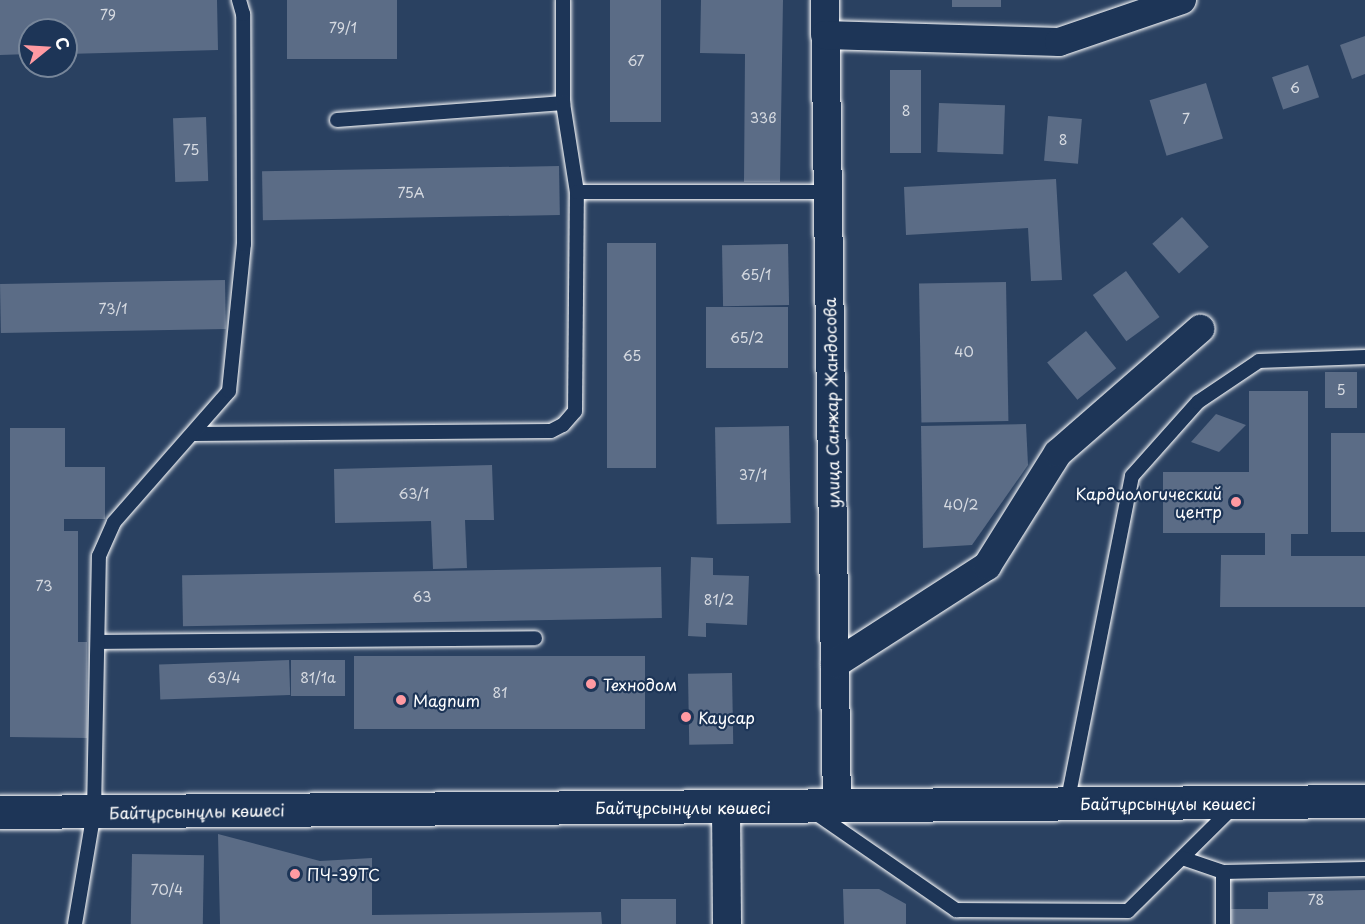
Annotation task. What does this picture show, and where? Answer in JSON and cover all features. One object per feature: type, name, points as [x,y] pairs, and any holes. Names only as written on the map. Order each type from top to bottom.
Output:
[{"type":"main road","name":"Байтұрсынұлы көшесі","points":[[0,812],[1365,801]]},
{"type":"street","name":"улица Санжар Жандосова","points":[[821,806],[835,664],[825,0]]},
{"type":"street","points":[[825,35],[1059,42],[1182,0]]},
{"type":"street","points":[[835,664],[987,566],[1058,453],[1200,329]]},
{"type":"street","points":[[726,807],[727,924]]},
{"type":"lane","points":[[75,924],[94,812],[99,556],[114,522],[229,391],[244,244],[243,14],[239,0]]},
{"type":"lane","points":[[193,434],[551,431],[562,425],[575,411],[577,192],[563,103],[562,0]]},
{"type":"lane","points":[[337,120],[563,103]]},
{"type":"lane","points":[[577,192],[827,192]]},
{"type":"lane","points":[[1067,804],[1132,476],[1198,402],[1259,361],[1365,357]]},
{"type":"lane","points":[[98,642],[535,638]]},
{"type":"lane","points":[[821,806],[956,910],[988,917],[1128,917],[1238,802]]},
{"type":"lane","points":[[1182,858],[1224,872],[1365,869]]},
{"type":"lane","points":[[1224,872],[1224,924]]},
{"type":"building","points":[[0,0],[217,0],[218,50],[78,54],[78,18],[18,18],[18,54],[0,55]]},
{"type":"building","points":[[287,0],[397,0],[397,59],[287,59]]},
{"type":"building","points":[[610,0],[661,0],[661,122],[610,122]]},
{"type":"building","points":[[701,0],[783,0],[780,182],[744,182],[745,54],[700,53]]},
{"type":"building","points":[[952,0],[1001,0],[1001,7],[952,7]]},
{"type":"building","points":[[1365,36],[1365,74],[1352,79],[1340,45]]},
{"type":"building","points":[[1308,65],[1319,97],[1283,110],[1272,77]]},
{"type":"building","points":[[890,70],[921,70],[921,153],[890,153]]},
{"type":"building","points":[[1206,83],[1223,138],[1167,156],[1150,100]]},
{"type":"building","points":[[939,103],[1005,105],[1003,154],[937,152]]},
{"type":"building","points":[[1048,116],[1082,119],[1078,164],[1044,161]]},
{"type":"building","points":[[206,117],[208,181],[175,182],[173,118]]},
{"type":"building","points":[[559,166],[560,215],[263,220],[262,171]]},
{"type":"building","points":[[1056,179],[1062,280],[1031,281],[1028,228],[906,235],[904,187]]},
{"type":"building","points":[[1182,217],[1209,247],[1179,273],[1152,244]]},
{"type":"building","points":[[607,243],[656,243],[656,468],[607,468]]},
{"type":"building","points":[[788,244],[789,305],[723,306],[722,245]]},
{"type":"building","points":[[1126,271],[1160,317],[1126,341],[1093,295]]},
{"type":"building","points":[[225,280],[226,329],[1,333],[0,284]]},
{"type":"building","points":[[1006,282],[1008,421],[921,422],[919,284]]},
{"type":"building","points":[[706,307],[788,307],[788,368],[706,368]]},
{"type":"building","points":[[1086,331],[1116,368],[1077,400],[1047,362]]},
{"type":"building","points":[[1325,372],[1357,372],[1357,408],[1325,408]]},
{"type":"building","name":"Кардиологический центр","points":[[1249,391],[1308,391],[1308,534],[1291,534],[1291,556],[1365,556],[1365,607],[1220,607],[1221,555],[1265,555],[1265,533],[1163,533],[1163,472],[1249,472]]},
{"type":"building","points":[[1216,414],[1246,425],[1219,452],[1191,442]]},
{"type":"building","points":[[1026,424],[1028,465],[972,545],[923,548],[921,426]]},
{"type":"building","points":[[789,426],[791,523],[717,524],[715,427]]},
{"type":"building","points":[[10,428],[65,428],[65,467],[105,467],[105,519],[64,519],[64,531],[78,531],[78,642],[87,642],[87,738],[10,737]]},
{"type":"building","points":[[1331,433],[1365,433],[1365,532],[1331,532]]},
{"type":"building","points":[[492,465],[494,520],[465,520],[467,568],[433,569],[431,521],[335,523],[334,469]]},
{"type":"building","points":[[691,557],[713,558],[713,575],[749,576],[747,625],[706,623],[706,637],[688,636]]},
{"type":"building","points":[[661,567],[662,618],[183,626],[182,575]]},
{"type":"building","points":[[354,656],[645,656],[645,729],[354,729]]},
{"type":"building","points":[[289,660],[290,695],[160,700],[159,665]]},
{"type":"building","points":[[291,660],[345,660],[345,696],[291,696]]},
{"type":"building","points":[[732,673],[733,744],[689,745],[688,674]]},
{"type":"building","name":"ПЧ-39ТС","points":[[218,834],[320,861],[372,858],[372,915],[601,912],[602,924],[220,924]]},
{"type":"building","points":[[132,854],[204,855],[203,924],[131,924]]},
{"type":"building","points":[[843,889],[879,889],[906,904],[906,924],[844,924]]},
{"type":"building","points":[[1365,890],[1365,924],[1231,924],[1231,909],[1268,909],[1268,892]]},
{"type":"building","points":[[621,899],[676,899],[676,924],[621,924]]},
{"type":"place","name":"Кардиологический центр","points":[[1236,502]]},
{"type":"place","name":"Технодом","points":[[591,684]]},
{"type":"place","name":"Magnum","points":[[401,700]]},
{"type":"place","name":"Каусар","points":[[686,717]]},
{"type":"place","name":"ПЧ-39ТС","points":[[295,874]]}]
